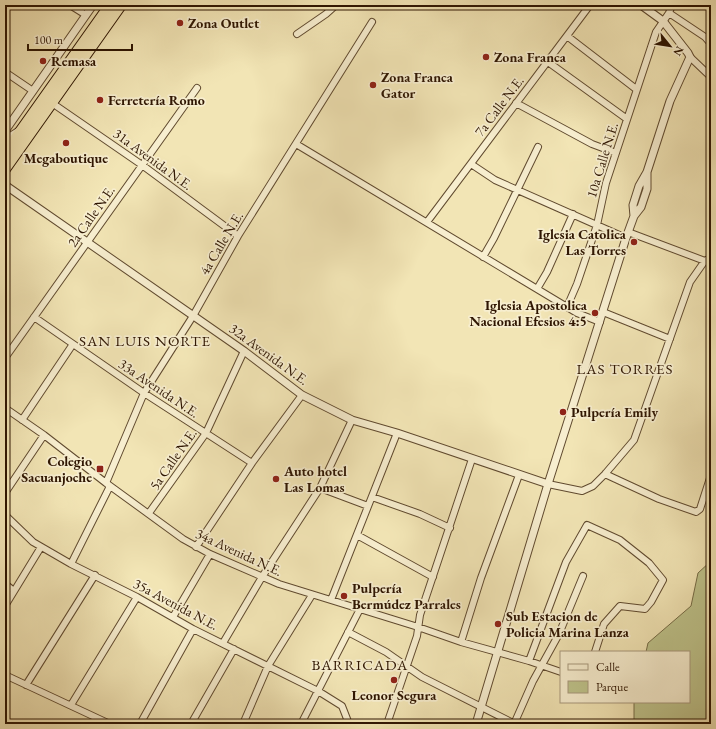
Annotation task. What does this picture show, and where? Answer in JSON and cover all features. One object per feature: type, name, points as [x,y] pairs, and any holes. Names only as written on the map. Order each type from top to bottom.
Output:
[{"type":"highway","points":[[5,154],[110,5]]},
{"type":"highway","points":[[5,169],[121,5]]},
{"type":"street","points":[[70,5],[86,15]]},
{"type":"street","points":[[5,131],[93,5]]},
{"type":"street","points":[[297,34],[326,14],[336,5]]},
{"type":"street","name":"7a Calle N.E.","points":[[427,222],[590,5]]},
{"type":"street","points":[[641,5],[663,21],[690,57],[711,77]]},
{"type":"street","points":[[663,21],[669,13],[672,5]]},
{"type":"street","points":[[669,13],[705,37],[711,44]]},
{"type":"street","name":"10a Calle N.E.","points":[[567,307],[577,284],[597,225],[606,182],[636,89],[656,32],[663,21]]},
{"type":"street","name":"4a Calle N.E.","points":[[71,564],[108,485],[144,393],[193,316],[238,236],[372,22]]},
{"type":"street","points":[[567,36],[636,89]]},
{"type":"street","points":[[476,724],[548,484],[634,216],[633,205],[639,186],[647,172],[670,101],[690,57]]},
{"type":"street","points":[[548,62],[627,120]]},
{"type":"street","points":[[5,72],[33,91]]},
{"type":"street","name":"2a Calle N.E.","points":[[5,358],[197,88]]},
{"type":"street","name":"31a Avenida N.E.","points":[[52,103],[142,165],[238,236]]},
{"type":"street","points":[[516,103],[592,144],[616,153]]},
{"type":"street","points":[[5,140],[24,127]]},
{"type":"street","points":[[296,144],[577,313],[600,322]]},
{"type":"street","points":[[483,257],[494,238],[538,147]]},
{"type":"street","points":[[471,164],[495,180],[597,225],[705,261]]},
{"type":"street","name":"32a Avenida N.E.","points":[[5,185],[88,241],[244,351],[302,395],[352,420],[397,433],[548,484]]},
{"type":"street","points":[[537,289],[547,272],[573,214]]},
{"type":"street","points":[[548,484],[582,491],[593,486],[634,440],[690,282],[705,261],[711,257]]},
{"type":"street","points":[[603,312],[670,339]]},
{"type":"street","name":"33a Avenida N.E.","points":[[34,317],[144,393],[252,463]]},
{"type":"street","points":[[22,420],[73,344]]},
{"type":"street","name":"5a Calle N.E.","points":[[149,513],[206,433],[244,351]]},
{"type":"street","points":[[196,546],[252,463],[302,395]]},
{"type":"street","name":"34a Avenida N.E.","points":[[5,408],[44,435],[108,485],[149,513],[183,539],[210,554],[279,584],[418,627],[461,642],[498,651],[560,672]]},
{"type":"street","points":[[222,643],[262,577],[320,488],[352,420]]},
{"type":"street","points":[[331,600],[397,433]]},
{"type":"street","points":[[5,493],[44,435]]},
{"type":"street","points":[[387,724],[417,636],[420,615],[472,459]]},
{"type":"street","points":[[605,474],[659,499],[696,512],[700,509],[711,476]]},
{"type":"street","points":[[461,642],[481,578],[519,475]]},
{"type":"street","points":[[320,488],[368,506]]},
{"type":"street","points":[[372,497],[420,514],[450,528]]},
{"type":"street","name":"35a Avenida N.E.","points":[[5,515],[34,542],[71,564],[137,597],[193,629],[318,691],[342,706],[350,724]]},
{"type":"street","points":[[529,661],[566,562],[587,525],[620,540],[649,563],[663,580],[651,602],[645,609],[620,606],[604,624],[595,651]]},
{"type":"street","points":[[357,535],[433,577]]},
{"type":"street","points":[[5,606],[41,547]]},
{"type":"street","points":[[173,617],[210,554]]},
{"type":"street","points":[[26,685],[95,575]]},
{"type":"street","points":[[348,632],[386,652],[422,677],[514,724],[533,681],[559,634],[583,576]]},
{"type":"street","points":[[5,584],[14,591]]},
{"type":"street","points":[[243,724],[268,666],[312,595]]},
{"type":"street","points":[[70,705],[137,597]]},
{"type":"street","points":[[301,724],[360,609]]},
{"type":"street","points":[[140,724],[193,629]]},
{"type":"street","points":[[192,724],[234,649]]},
{"type":"street","points":[[5,675],[110,724]]},
{"type":"green space","points":[[711,561],[711,724],[634,724],[634,703],[690,703],[690,651],[646,651],[648,643],[691,606],[698,573]]},
{"type":"place","name":"Zona Outlet","points":[[180,23]]},
{"type":"place","name":"Zona Franca","points":[[486,57]]},
{"type":"place","name":"Remasa","points":[[43,61]]},
{"type":"place","name":"Zona Franca Gator","points":[[373,85]]},
{"type":"place","name":"Ferretería Romo","points":[[100,100]]},
{"type":"place","name":"Megaboutique","points":[[66,143]]},
{"type":"place","name":"Iglesia Catolica Las Torres","points":[[634,242]]},
{"type":"place","name":"Iglesia Apostolica Nacional Efesios 4:5","points":[[595,313]]},
{"type":"place","name":"Pulpería Emily","points":[[563,412]]},
{"type":"place","name":"Colegio Sacuanjoche","points":[[100,469]]},
{"type":"place","name":"Auto hotel Las Lomas","points":[[276,479]]},
{"type":"place","name":"Pulpería Bermúdez Parrales","points":[[344,596]]},
{"type":"place","name":"Sub Estacion de Policia Marina Lanza","points":[[498,624]]},
{"type":"place","name":"Leonor Segura","points":[[394,680]]},
{"type":"district","name":"SAN LUIS NORTE","points":[[145,340]]},
{"type":"district","name":"LAS TORRES","points":[[625,368]]},
{"type":"district","name":"BARRICADA","points":[[360,664]]}]
